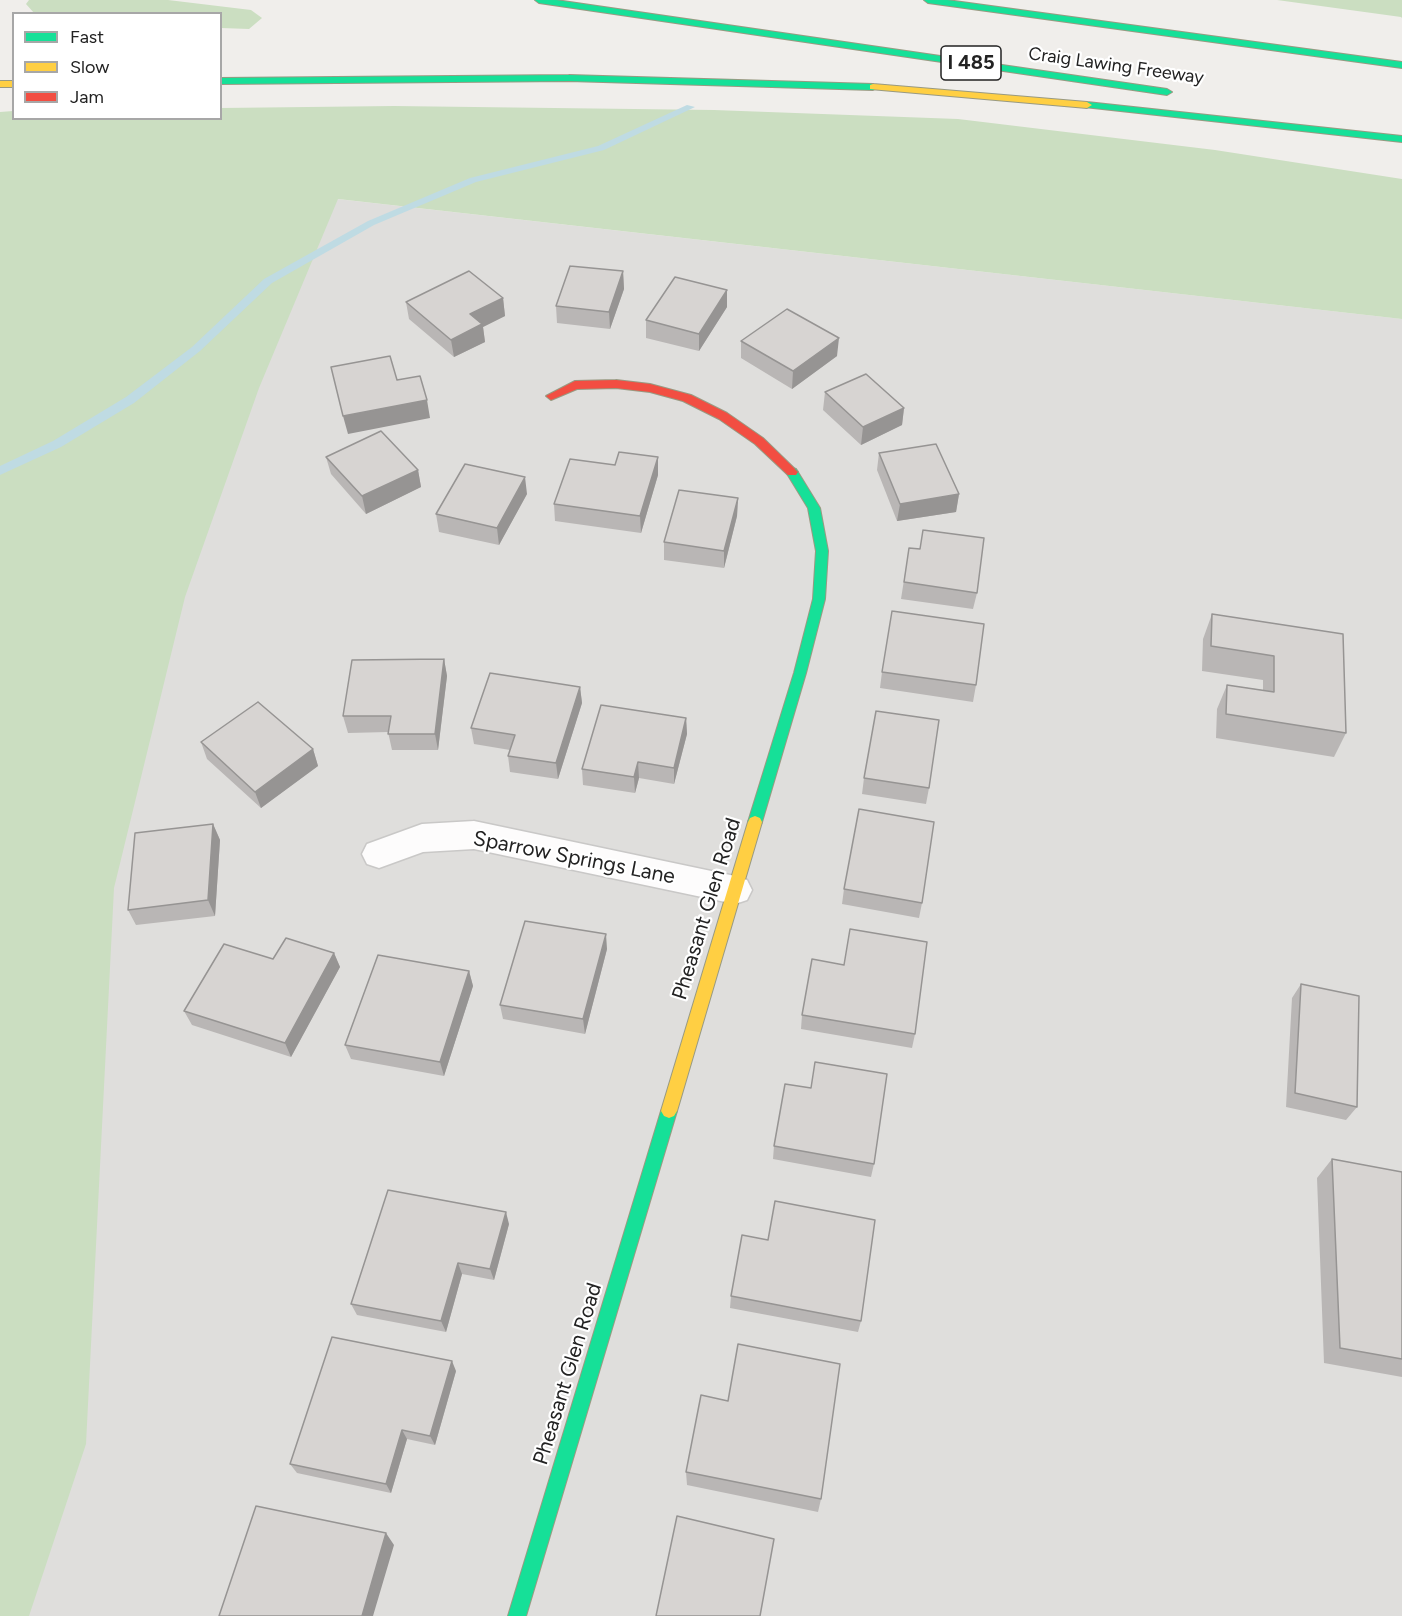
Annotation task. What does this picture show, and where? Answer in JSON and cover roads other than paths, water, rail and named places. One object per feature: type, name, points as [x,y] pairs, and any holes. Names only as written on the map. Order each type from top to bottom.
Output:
[{"type":"main road","name":"Craig Lawing Freeway","points":[[539,0],[1178,93]]},
{"type":"main road","name":"Craig Lawing Freeway","points":[[928,0],[1402,65]]},
{"type":"main road","points":[[1265,32],[1402,56]]},
{"type":"main road","points":[[222,81],[569,78],[843,85],[1043,100],[1402,139]]},
{"type":"main road","points":[[1366,121],[1402,126]]},
{"type":"main road","name":"Pheasant Glen Road","points":[[517,1616],[800,673],[819,599],[822,551],[814,508],[790,469],[759,441],[723,416],[687,398],[650,388],[616,384],[575,385],[551,396]]},
{"type":"street","name":"Sparrow Springs Lane","points":[[379,854],[422,838],[474,836],[735,890]]},
{"type":"waterway","points":[[0,471],[57,444],[130,400],[196,349],[268,281],[371,223],[473,180],[601,148],[690,107]]}]
